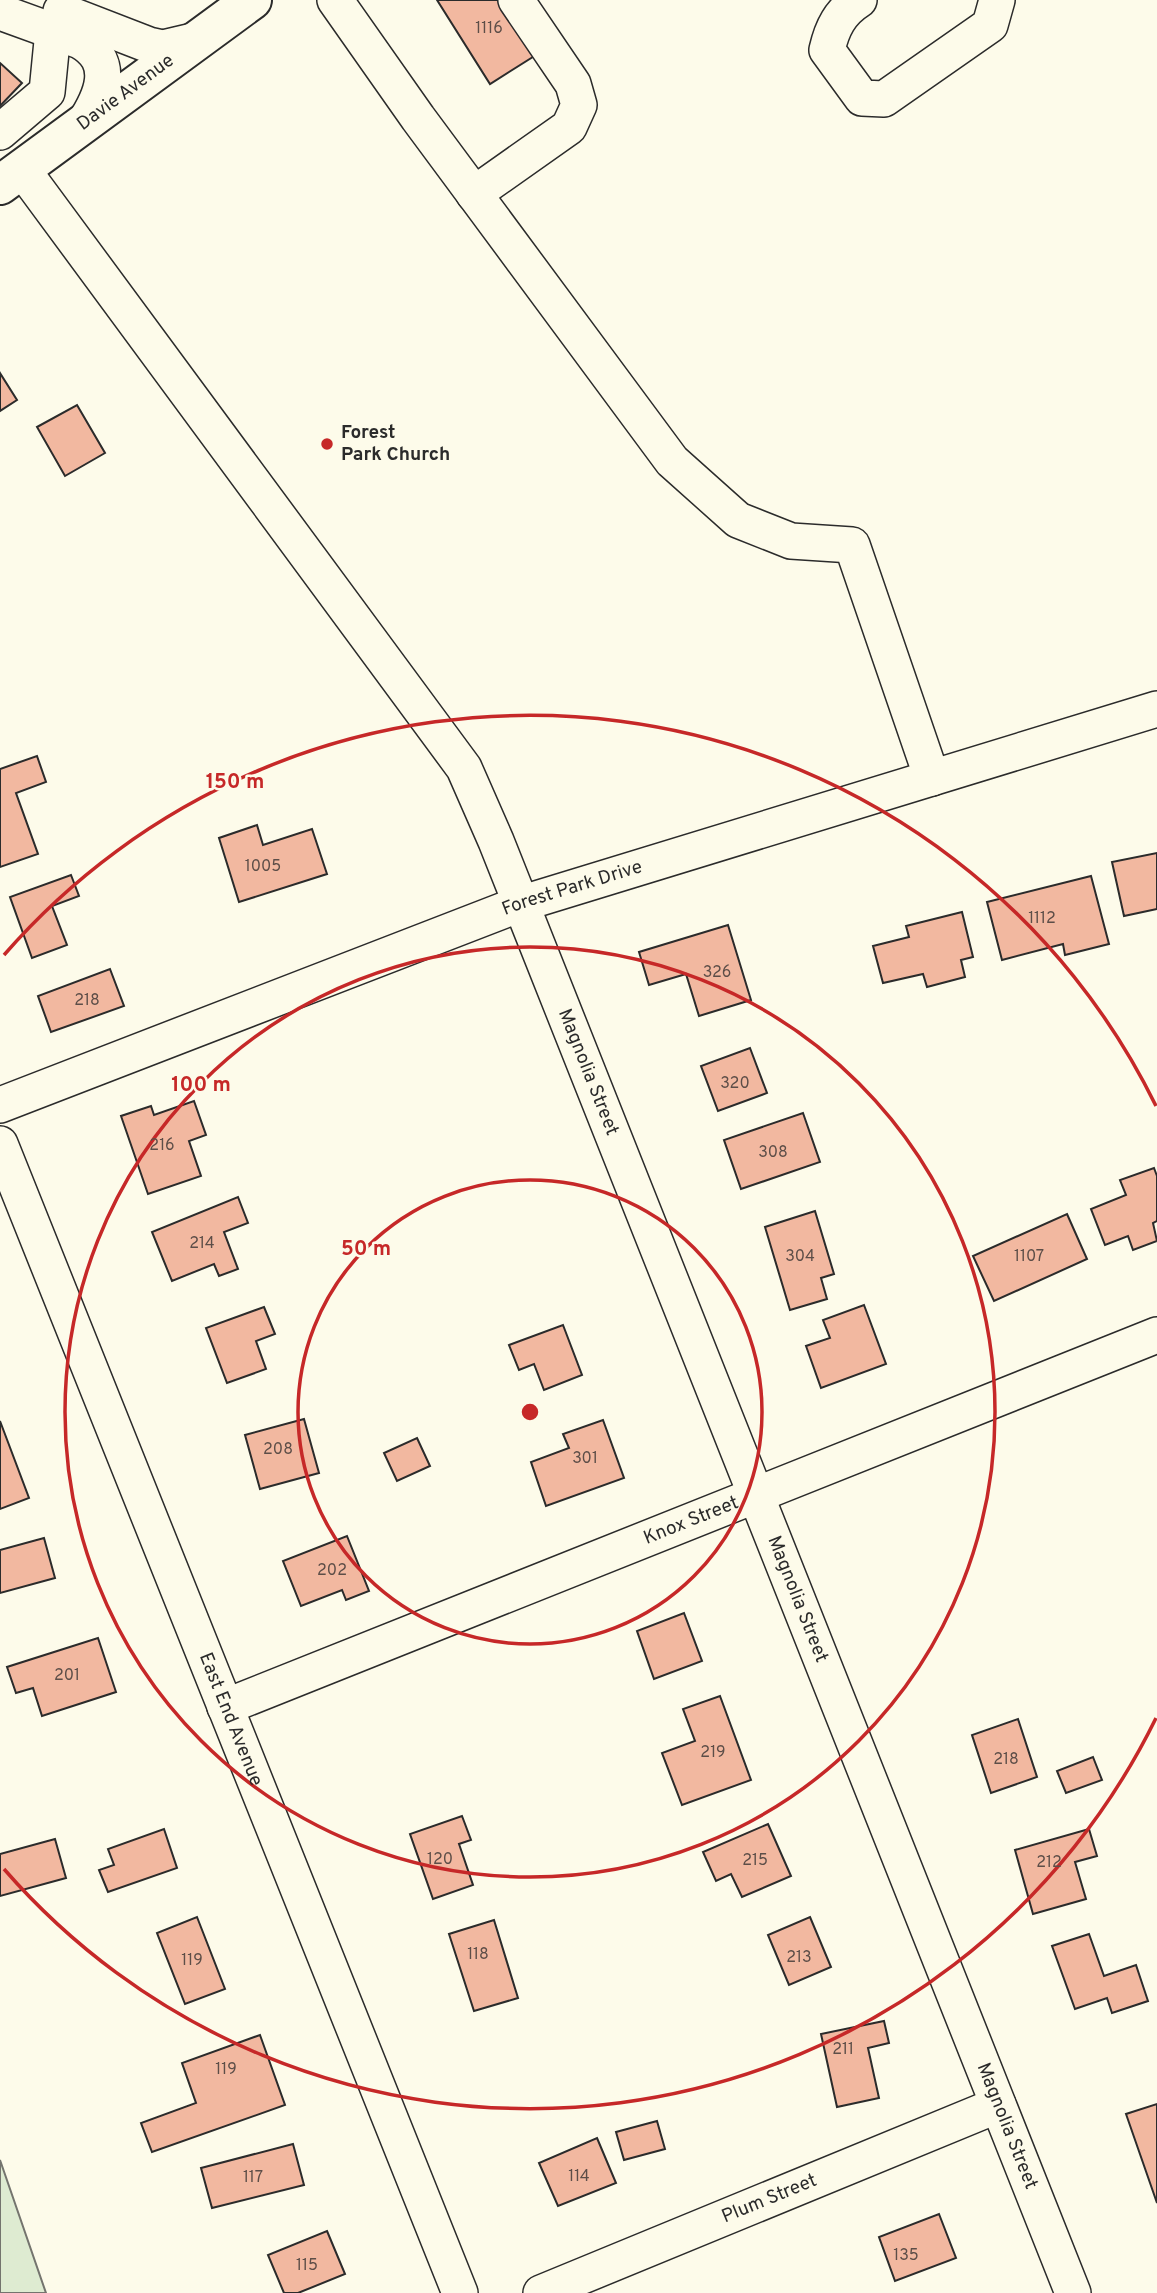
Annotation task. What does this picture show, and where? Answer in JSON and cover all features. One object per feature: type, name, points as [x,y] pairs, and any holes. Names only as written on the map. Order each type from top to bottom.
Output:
[{"type":"main road","name":"Davie Avenue","points":[[11,177],[251,0]]},
{"type":"street","points":[[32,0],[100,12],[163,48],[197,40]]},
{"type":"street","points":[[335,0],[474,194],[672,461],[738,520],[791,541],[852,545],[932,778]]},
{"type":"street","points":[[474,194],[569,127],[579,105],[573,84],[516,0]]},
{"type":"street","points":[[859,0],[845,9],[831,31],[827,50],[862,98],[884,99],[990,24],[997,0]]},
{"type":"street","points":[[0,12],[89,46],[98,57],[102,68],[102,86],[95,107],[83,125]]},
{"type":"street","points":[[0,132],[47,92],[53,31]]},
{"type":"street","name":"Magnolia Street","points":[[11,177],[464,768],[496,841],[1073,2293]]},
{"type":"street","name":"Forest Park Drive","points":[[0,1105],[520,904],[1157,709]]},
{"type":"street","name":"East End Avenue","points":[[0,1144],[460,2293]]},
{"type":"street","name":"Knox Street","points":[[225,1707],[1157,1335]]},
{"type":"street","name":"Plum Street","points":[[541,2293],[998,2105]]},
{"type":"green space","points":[[0,2160],[46,2293],[0,2293]]},
{"type":"building","points":[[437,0],[501,0],[536,55],[490,84]]},
{"type":"building","points":[[0,63],[22,83],[0,106]]},
{"type":"building","points":[[0,373],[17,400],[0,411]]},
{"type":"building","points":[[77,405],[105,453],[65,476],[37,427]]},
{"type":"building","points":[[37,756],[46,782],[16,793],[38,854],[0,867],[0,769]]},
{"type":"building","points":[[257,825],[263,845],[312,829],[327,874],[239,902],[219,838]]},
{"type":"building","points":[[1157,853],[1157,909],[1124,916],[1112,862]]},
{"type":"building","points":[[71,875],[79,896],[52,906],[67,945],[32,958],[10,897]]},
{"type":"building","points":[[1091,876],[1109,944],[1065,955],[1063,944],[1002,960],[987,902]]},
{"type":"building","points":[[962,912],[973,957],[961,960],[965,977],[927,987],[923,974],[883,983],[873,946],[909,937],[906,926]]},
{"type":"building","points":[[728,925],[751,1000],[699,1016],[686,974],[649,985],[639,952]]},
{"type":"building","points":[[110,969],[124,1006],[51,1032],[38,996]]},
{"type":"building","points":[[750,1048],[767,1093],[718,1111],[701,1066]]},
{"type":"building","points":[[194,1101],[206,1135],[189,1141],[201,1176],[148,1194],[121,1116],[151,1106],[154,1115]]},
{"type":"building","points":[[803,1113],[820,1162],[741,1189],[724,1140]]},
{"type":"building","points":[[1154,1168],[1157,1176],[1157,1221],[1153,1223],[1157,1241],[1133,1250],[1128,1236],[1105,1245],[1091,1209],[1126,1195],[1120,1180]]},
{"type":"building","points":[[238,1197],[248,1223],[224,1232],[238,1269],[219,1276],[214,1264],[172,1281],[152,1232]]},
{"type":"building","points":[[815,1211],[834,1274],[821,1278],[827,1299],[790,1310],[765,1227]]},
{"type":"building","points":[[1067,1214],[1087,1259],[994,1301],[973,1256]]},
{"type":"building","points":[[864,1305],[886,1364],[821,1388],[806,1346],[830,1338],[823,1320]]},
{"type":"building","points":[[264,1307],[275,1334],[256,1341],[266,1369],[227,1383],[206,1328]]},
{"type":"building","points":[[563,1325],[582,1375],[544,1390],[534,1364],[519,1370],[509,1345]]},
{"type":"building","points":[[304,1419],[319,1473],[260,1489],[245,1435]]},
{"type":"building","points":[[603,1420],[624,1478],[546,1506],[531,1462],[569,1448],[563,1434]]},
{"type":"building","points":[[0,1421],[29,1498],[0,1509]]},
{"type":"building","points":[[417,1438],[430,1466],[397,1481],[384,1453]]},
{"type":"building","points":[[347,1536],[369,1591],[346,1600],[342,1590],[301,1606],[283,1561]]},
{"type":"building","points":[[44,1538],[55,1578],[0,1593],[0,1550]]},
{"type":"building","points":[[684,1613],[702,1661],[654,1679],[637,1631]]},
{"type":"building","points":[[98,1638],[116,1692],[42,1716],[33,1688],[16,1693],[7,1667]]},
{"type":"building","points":[[720,1696],[751,1780],[682,1805],[662,1753],[695,1741],[683,1709]]},
{"type":"building","points":[[1018,1719],[1037,1777],[991,1793],[972,1735]]},
{"type":"building","points":[[1093,1757],[1102,1780],[1066,1793],[1057,1771]]},
{"type":"building","points":[[462,1816],[471,1840],[459,1844],[473,1885],[433,1899],[410,1834]]},
{"type":"building","points":[[768,1824],[791,1876],[742,1897],[731,1874],[716,1881],[703,1852]]},
{"type":"building","points":[[164,1829],[177,1868],[108,1892],[99,1870],[114,1865],[108,1849]]},
{"type":"building","points":[[1089,1829],[1097,1856],[1075,1862],[1086,1899],[1033,1914],[1015,1850]]},
{"type":"building","points":[[55,1839],[66,1878],[0,1896],[0,1854]]},
{"type":"building","points":[[197,1917],[225,1989],[185,2004],[157,1933]]},
{"type":"building","points":[[810,1917],[831,1967],[789,1985],[768,1935]]},
{"type":"building","points":[[494,1920],[518,1998],[474,2011],[449,1934]]},
{"type":"building","points":[[1089,1934],[1104,1976],[1136,1965],[1148,2001],[1112,2013],[1107,1998],[1075,2009],[1052,1946]]},
{"type":"building","points":[[884,2021],[889,2043],[868,2048],[879,2098],[837,2107],[821,2034]]},
{"type":"building","points":[[260,2035],[285,2105],[152,2152],[141,2123],[196,2103],[182,2063]]},
{"type":"building","points":[[1157,2104],[1157,2203],[1126,2114]]},
{"type":"building","points":[[657,2121],[665,2149],[624,2160],[616,2132]]},
{"type":"building","points":[[597,2138],[616,2183],[558,2206],[539,2163]]},
{"type":"building","points":[[293,2144],[304,2185],[212,2208],[201,2168]]},
{"type":"building","points":[[939,2214],[956,2258],[895,2281],[879,2237]]},
{"type":"building","points":[[327,2231],[345,2274],[298,2293],[284,2293],[268,2255]]},
{"type":"place","name":"Forest Park Church","points":[[327,444]]}]
